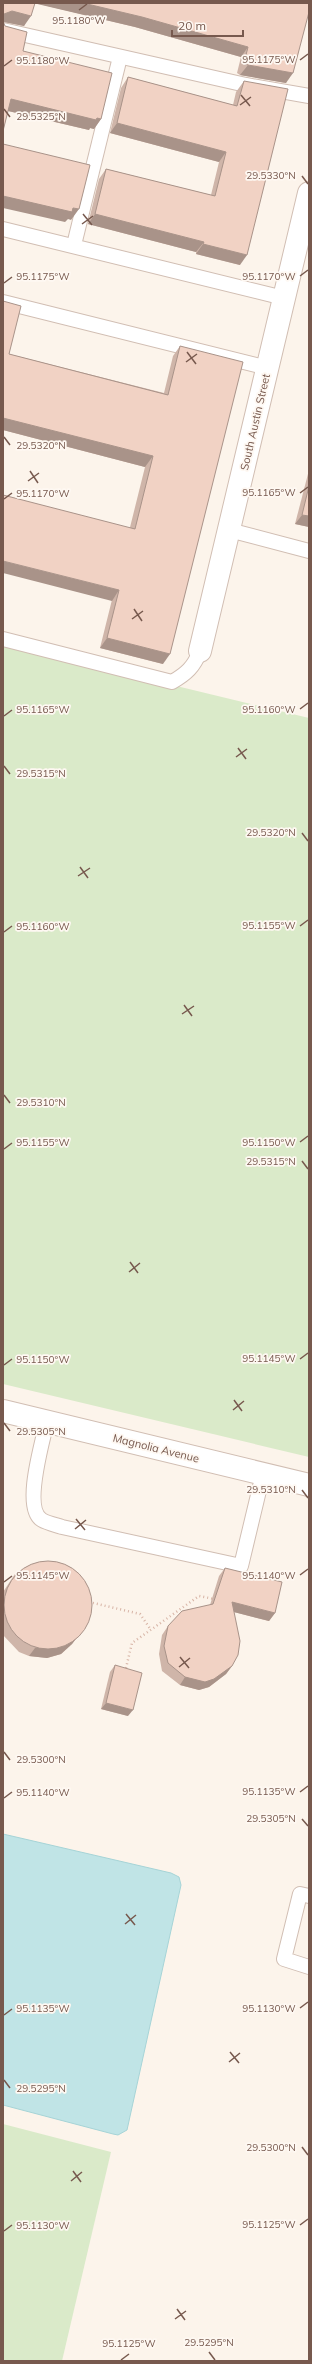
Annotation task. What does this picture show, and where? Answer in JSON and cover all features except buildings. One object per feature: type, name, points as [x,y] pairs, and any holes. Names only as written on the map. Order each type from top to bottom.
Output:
[{"type":"street","name":"South Austin Street","points":[[200,651],[309,193]]},
{"type":"street","name":"Magnolia Avenue","points":[[3,1411],[309,1485]]},
{"type":"lane","points":[[3,30],[246,85],[309,96]]},
{"type":"lane","points":[[74,246],[120,57]]},
{"type":"lane","points":[[3,229],[284,298]]},
{"type":"lane","points":[[3,302],[268,368]]},
{"type":"lane","points":[[229,530],[309,551]]},
{"type":"lane","points":[[3,640],[172,682],[186,674],[195,664],[200,651]]},
{"type":"lane","points":[[47,1422],[32,1496],[34,1510],[41,1520],[62,1527],[240,1566],[263,1474]]},
{"type":"lane","points":[[309,1896],[300,1894],[284,1960],[309,1967]]},
{"type":"path","points":[[124,1676],[132,1643],[199,1596],[222,1601]]},
{"type":"path","points":[[85,1601],[140,1614],[151,1630]]},
{"type":"green space","points":[[3,644],[309,718],[309,1457],[3,1384]]},
{"type":"green space","points":[[3,2124],[111,2152],[62,2361],[3,2361]]},
{"type":"water","points":[[3,1834],[171,1873],[179,1877],[181,1885],[127,2130],[118,2135],[3,2105]]}]
